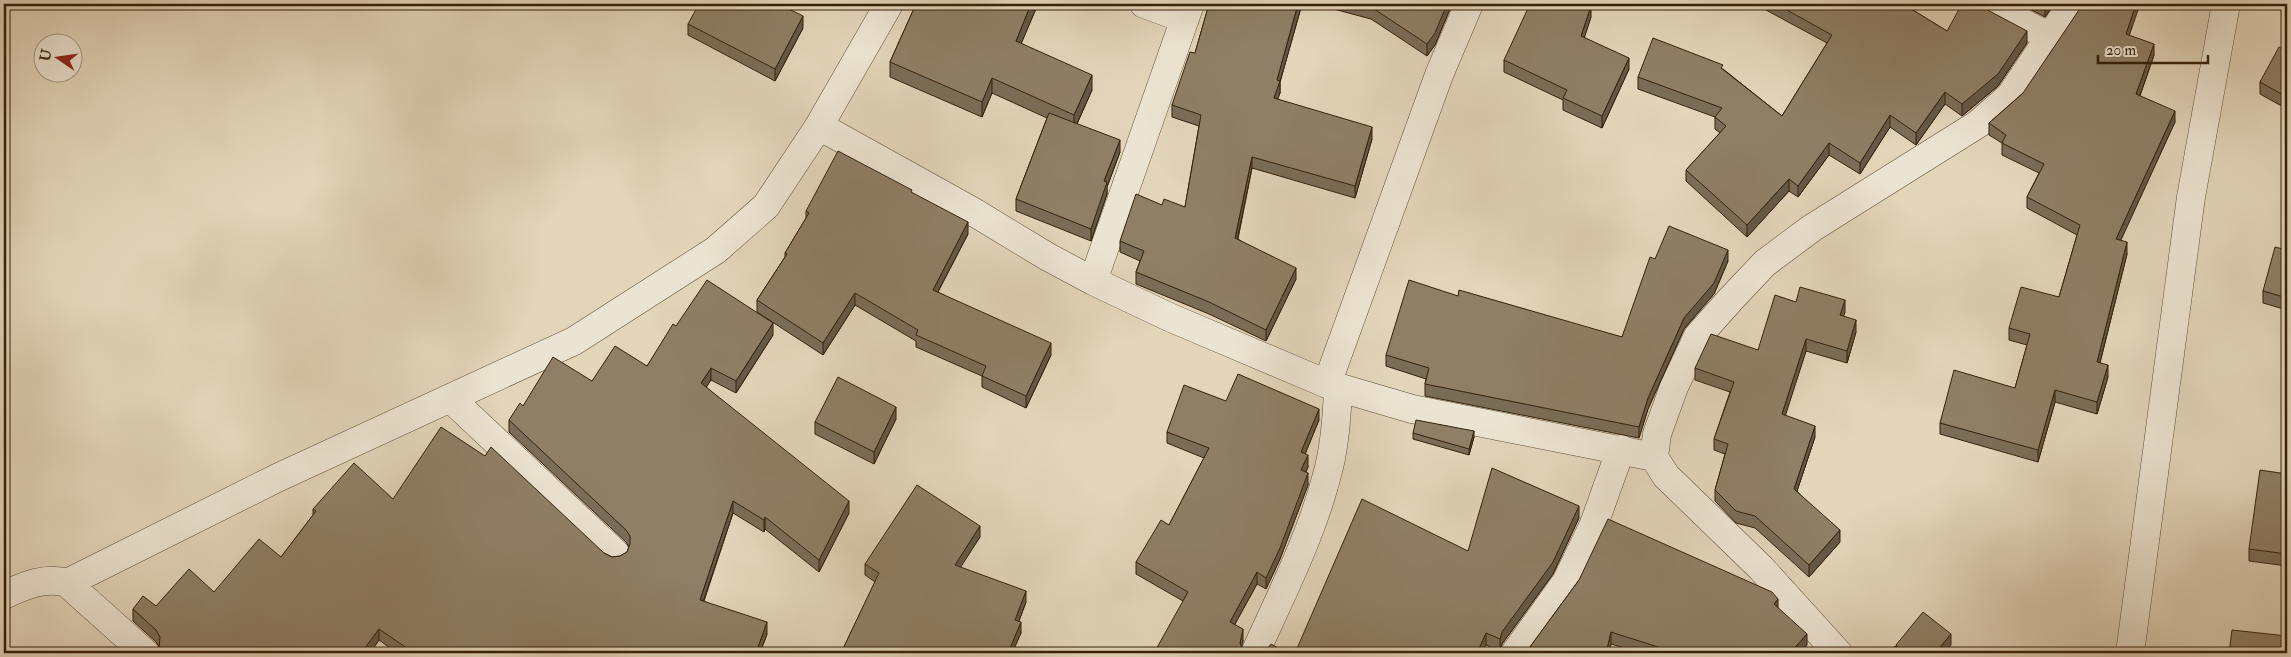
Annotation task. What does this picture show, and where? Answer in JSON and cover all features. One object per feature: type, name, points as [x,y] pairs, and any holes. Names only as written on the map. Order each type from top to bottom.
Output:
[{"type":"street","points":[[67,583],[277,478],[452,399],[574,341],[716,250],[766,206],[819,126],[889,4]]},
{"type":"street","points":[[1093,281],[1187,12],[1144,4]]},
{"type":"street","points":[[1255,653],[1312,522],[1328,474],[1337,425],[1332,386],[1439,75],[1469,4]]},
{"type":"street","points":[[1987,4],[2050,37]]},
{"type":"street","points":[[1838,653],[1761,568],[1666,476],[1654,457],[1654,446],[1660,424],[1674,387],[1698,336],[1765,263],[1812,228],[1978,124],[2010,96],[2072,4]]},
{"type":"street","points":[[2130,653],[2190,197],[2226,4]]},
{"type":"street","points":[[819,126],[1093,281],[1169,317],[1332,386],[1412,409],[1654,457]]},
{"type":"street","points":[[452,399],[615,552]]},
{"type":"street","points":[[1515,653],[1566,582],[1594,524],[1621,449]]},
{"type":"street","points":[[4,595],[46,580],[54,579],[67,583],[145,653]]},
{"type":"building","points":[[699,4],[779,4],[803,16],[775,69],[688,24]]},
{"type":"building","points":[[916,4],[1031,4],[1016,41],[1092,75],[1074,115],[992,78],[982,102],[890,62]]},
{"type":"building","points":[[1209,4],[1298,4],[1277,80],[1280,81],[1274,98],[1372,127],[1355,186],[1252,157],[1235,238],[1296,268],[1266,330],[1209,302],[1136,272],[1144,251],[1120,241],[1136,194],[1162,205],[1164,199],[1185,207],[1201,115],[1172,105],[1190,52],[1195,53]]},
{"type":"building","points":[[1358,4],[1447,4],[1435,33],[1427,44],[1371,7]]},
{"type":"building","points":[[1530,4],[1585,4],[1591,6],[1581,36],[1629,58],[1602,116],[1563,98],[1567,90],[1504,60]]},
{"type":"building","points":[[1776,4],[1903,4],[1947,31],[1962,4],[1977,4],[2027,31],[1998,74],[1962,104],[1945,92],[1916,133],[1890,115],[1860,163],[1829,143],[1798,186],[1789,179],[1747,225],[1686,170],[1726,126],[1715,117],[1722,108],[1638,77],[1653,38],[1723,65],[1721,68],[1782,116],[1832,35]]},
{"type":"building","points":[[2083,4],[2136,4],[2126,34],[2154,44],[2136,94],[2175,111],[2116,239],[2127,242],[2097,362],[2108,365],[2097,402],[2055,390],[2038,450],[1940,423],[1954,370],[2015,388],[2030,334],[2009,328],[2021,287],[2059,297],[2080,225],[2027,197],[2044,164],[2002,143],[2006,135],[1989,123],[2023,93]]},
{"type":"building","points":[[2287,46],[2287,97],[2260,82],[2279,47],[2285,51]]},
{"type":"building","points":[[1049,113],[1120,140],[1104,181],[1107,182],[1091,229],[1016,199]]},
{"type":"building","points":[[838,151],[968,222],[933,290],[1051,343],[1026,396],[982,376],[986,366],[916,335],[918,330],[855,293],[823,343],[757,300],[787,254],[785,253],[809,213],[806,211]]},
{"type":"building","points":[[1669,226],[1728,250],[1714,283],[1684,318],[1648,398],[1639,427],[1425,384],[1429,368],[1386,355],[1409,280],[1458,296],[1459,290],[1622,337],[1650,257],[1655,259]]},
{"type":"building","points":[[2275,247],[2287,250],[2287,298],[2263,291]]},
{"type":"building","points":[[707,280],[773,323],[736,381],[711,368],[701,383],[849,501],[819,560],[765,517],[764,520],[733,501],[700,600],[767,622],[756,653],[738,651],[737,653],[435,653],[428,649],[425,653],[414,653],[379,629],[361,653],[166,653],[159,648],[160,637],[156,630],[133,609],[143,596],[156,606],[189,569],[214,592],[259,539],[281,557],[316,511],[313,509],[354,463],[393,499],[441,427],[485,456],[491,447],[604,553],[612,557],[620,556],[627,552],[630,536],[626,530],[509,420],[520,403],[523,406],[553,357],[592,381],[615,346],[647,366],[673,324],[676,326]]},
{"type":"building","points":[[1800,287],[1845,300],[1840,315],[1856,320],[1847,351],[1806,339],[1782,414],[1815,426],[1794,489],[1840,530],[1809,565],[1755,516],[1736,511],[1715,490],[1728,444],[1714,439],[1734,382],[1695,368],[1711,334],[1758,350],[1775,295],[1796,302]]},
{"type":"building","points":[[1238,374],[1319,409],[1301,452],[1308,455],[1301,470],[1308,473],[1280,548],[1266,578],[1257,572],[1230,622],[1243,629],[1240,643],[1243,651],[1246,653],[1154,653],[1188,592],[1136,562],[1161,520],[1169,525],[1209,448],[1167,432],[1184,385],[1226,401]]},
{"type":"building","points":[[838,377],[896,407],[874,452],[815,422]]},
{"type":"building","points":[[1416,420],[1474,431],[1469,449],[1413,433]]},
{"type":"building","points":[[1492,468],[1579,506],[1553,562],[1502,632],[1500,639],[1486,633],[1477,653],[1295,653],[1362,499],[1468,551]]},
{"type":"building","points":[[2260,470],[2287,474],[2287,554],[2249,549]]},
{"type":"building","points":[[917,485],[980,526],[955,565],[1026,591],[1015,620],[1021,622],[1008,653],[841,653],[879,573],[865,564]]},
{"type":"building","points":[[1608,519],[1772,592],[1778,599],[1774,604],[1807,634],[1790,653],[1677,653],[1611,632],[1606,653],[1532,653],[1527,651],[1579,580]]},
{"type":"building","points":[[1923,612],[1951,634],[1935,653],[1890,653],[1895,646],[1899,648],[1896,645]]},
{"type":"building","points":[[2232,630],[2287,636],[2287,653],[2229,653]]},
{"type":"building","points":[[1271,644],[1287,653],[1264,653]]}]
